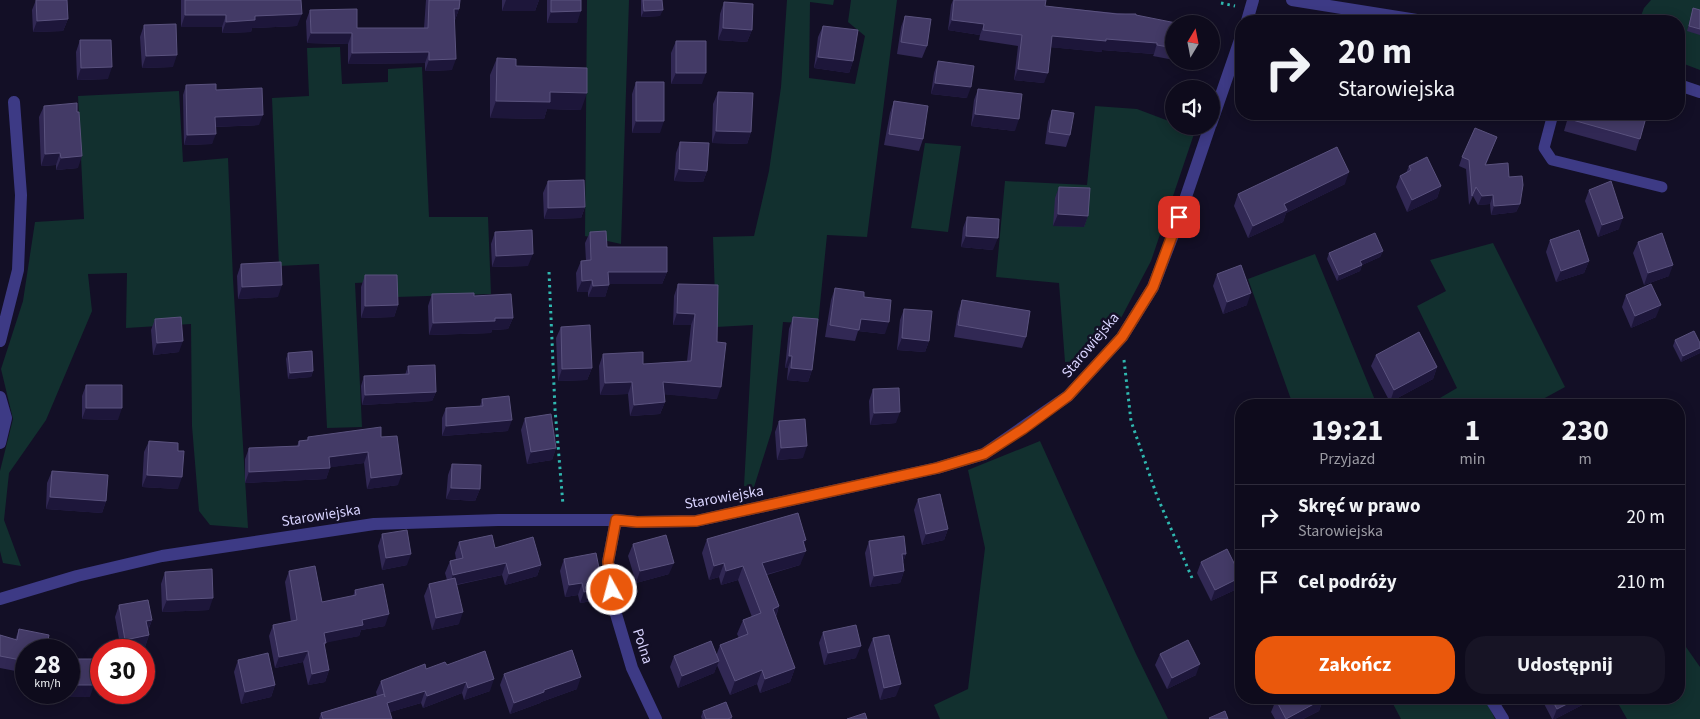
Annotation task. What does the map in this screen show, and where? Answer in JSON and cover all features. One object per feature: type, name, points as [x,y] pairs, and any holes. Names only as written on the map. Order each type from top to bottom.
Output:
[{"type":"street","points":[[1248,15],[1254,0]]},
{"type":"street","points":[[1292,0],[1386,15]]},
{"type":"street","name":"Starowiejska","points":[[1220,99],[1235,55]]},
{"type":"street","points":[[1685,87],[1700,92]]},
{"type":"street","points":[[0,342],[18,270],[21,195],[14,102]]},
{"type":"street","name":"Starowiejska","points":[[1,599],[77,576],[162,556],[374,524],[565,520],[696,521],[928,470],[984,454],[1023,429],[1068,396],[1122,337],[1153,287],[1208,135]]},
{"type":"street","points":[[0,397],[6,418],[0,443]]},
{"type":"street","name":"Polna","points":[[616,520],[608,562],[613,604],[632,668],[656,719]]},
{"type":"street","points":[[0,585],[1,599]]},
{"type":"street","points":[[1493,704],[1502,719]]},
{"type":"lane","points":[[1552,120],[1544,148],[1552,160],[1662,187]]},
{"type":"path","points":[[549,272],[555,409],[565,520]]},
{"type":"path","points":[[1122,337],[1132,421],[1157,496],[1192,578]]},
{"type":"green space","points":[[587,0],[629,0],[621,244],[585,236]]},
{"type":"green space","points":[[787,0],[834,0],[833,5],[810,2],[809,78],[855,84],[865,36],[848,22],[851,0],[897,0],[867,237],[827,235],[818,324],[783,322],[772,430],[754,487],[744,486],[753,325],[716,327],[713,237],[754,236],[769,171],[781,87]]},
{"type":"green space","points":[[1651,0],[1700,0],[1700,70],[1685,64],[1685,15],[1641,15],[1644,8]]},
{"type":"green space","points":[[340,47],[342,84],[388,82],[388,69],[422,67],[429,217],[488,217],[491,294],[396,297],[395,281],[355,283],[362,427],[327,428],[319,264],[279,266],[272,98],[309,96],[307,48]]},
{"type":"green space","points":[[179,91],[183,162],[228,158],[233,279],[248,528],[210,525],[199,511],[192,426],[191,324],[126,328],[127,273],[88,274],[92,311],[46,420],[9,473],[4,520],[21,566],[3,563],[0,551],[0,471],[13,419],[1,369],[23,301],[35,222],[84,219],[78,96]]},
{"type":"green space","points":[[1095,106],[1137,109],[1165,120],[1165,135],[1194,135],[1151,261],[1120,320],[1079,361],[1065,362],[1059,283],[996,277],[1005,181],[1087,185]]},
{"type":"green space","points":[[925,143],[961,146],[948,232],[911,228]]},
{"type":"green space","points":[[1493,243],[1565,387],[1543,399],[1438,399],[1457,388],[1417,306],[1446,291],[1430,260]]},
{"type":"green space","points":[[1315,254],[1375,399],[1291,399],[1248,279]]},
{"type":"green space","points":[[1040,441],[1136,654],[1168,719],[940,719],[934,705],[968,689],[985,548],[968,470]]},
{"type":"green space","points":[[1685,646],[1700,667],[1700,719],[1627,719],[1618,704],[1685,704]]},
{"type":"green space","points":[[1393,704],[1488,704],[1495,719],[1401,719]]},
{"type":"building","points":[[36,0],[67,0],[68,19],[37,21]]},
{"type":"building","points":[[185,0],[301,0],[302,14],[255,16],[255,20],[226,22],[226,15],[185,15]]},
{"type":"building","points":[[429,0],[460,0],[459,9],[454,9],[456,59],[429,60],[429,52],[352,53],[352,33],[311,33],[310,10],[357,9],[357,28],[428,28]]},
{"type":"building","points":[[551,0],[581,0],[581,11],[551,12]]},
{"type":"building","points":[[643,0],[662,0],[663,10],[644,11]]},
{"type":"building","points":[[954,0],[1046,0],[1045,6],[1117,14],[1136,14],[1165,21],[1165,46],[1157,45],[1157,43],[1052,36],[1048,73],[1018,69],[1022,35],[983,30],[984,24],[952,20]]},
{"type":"building","points":[[724,2],[753,4],[752,30],[723,28]]},
{"type":"building","points":[[1693,8],[1700,10],[1700,29],[1689,26]]},
{"type":"building","points":[[905,16],[931,19],[927,46],[901,42]]},
{"type":"building","points":[[176,24],[177,55],[146,56],[144,25]]},
{"type":"building","points":[[823,26],[858,30],[853,61],[818,57]]},
{"type":"building","points":[[80,40],[111,40],[112,67],[81,68]]},
{"type":"building","points":[[676,41],[706,41],[706,73],[676,73]]},
{"type":"building","points":[[497,58],[516,59],[516,66],[587,68],[587,93],[550,92],[550,102],[496,101]]},
{"type":"building","points":[[938,61],[974,66],[971,87],[935,83]]},
{"type":"building","points":[[636,82],[664,82],[664,121],[636,121]]},
{"type":"building","points":[[216,84],[216,90],[262,88],[263,115],[215,117],[216,134],[187,135],[186,85]]},
{"type":"building","points":[[978,89],[1022,94],[1019,119],[975,114]]},
{"type":"building","points":[[718,92],[753,93],[751,132],[716,131]]},
{"type":"building","points":[[894,101],[928,106],[923,139],[889,134]]},
{"type":"building","points":[[77,103],[82,156],[61,158],[60,153],[45,154],[44,106]]},
{"type":"building","points":[[1052,110],[1074,113],[1070,135],[1049,132]]},
{"type":"building","points":[[1573,120],[1645,120],[1640,139]]},
{"type":"building","points":[[1475,128],[1497,137],[1485,165],[1508,163],[1509,177],[1522,176],[1523,185],[1520,204],[1494,206],[1493,195],[1482,196],[1476,187],[1472,196],[1469,160],[1462,157]]},
{"type":"building","points":[[680,142],[709,143],[707,171],[679,169]]},
{"type":"building","points":[[1337,147],[1349,172],[1284,204],[1287,210],[1253,226],[1238,194]]},
{"type":"building","points":[[1427,157],[1441,186],[1412,200],[1400,176],[1411,170],[1409,166]]},
{"type":"building","points":[[584,180],[585,207],[548,208],[548,181]]},
{"type":"building","points":[[1611,181],[1623,218],[1602,225],[1589,190]]},
{"type":"building","points":[[1059,187],[1090,188],[1088,216],[1058,214]]},
{"type":"building","points":[[967,217],[999,219],[998,238],[966,236]]},
{"type":"building","points":[[532,230],[533,254],[496,256],[495,232]]},
{"type":"building","points":[[1579,230],[1589,261],[1561,271],[1550,240]]},
{"type":"building","points":[[606,231],[607,247],[667,247],[667,272],[608,272],[609,285],[593,286],[592,280],[582,281],[581,261],[591,260],[590,232]]},
{"type":"building","points":[[1375,233],[1383,251],[1360,261],[1362,265],[1339,275],[1329,253]]},
{"type":"building","points":[[1662,233],[1673,265],[1648,273],[1638,242]]},
{"type":"building","points":[[281,262],[282,285],[242,287],[241,264]]},
{"type":"building","points":[[1241,265],[1251,293],[1227,302],[1217,274]]},
{"type":"building","points":[[365,275],[397,275],[398,305],[365,306]]},
{"type":"building","points":[[678,284],[718,285],[717,342],[726,343],[721,387],[663,382],[665,402],[634,405],[632,382],[605,383],[603,354],[643,352],[643,364],[691,361],[695,314],[677,313]]},
{"type":"building","points":[[1651,284],[1661,305],[1635,316],[1626,295]]},
{"type":"building","points":[[835,288],[864,292],[864,297],[891,300],[889,322],[861,319],[859,330],[830,325]]},
{"type":"building","points":[[474,293],[474,296],[511,294],[513,318],[495,318],[495,321],[433,323],[432,294]]},
{"type":"building","points":[[962,300],[1030,311],[1026,337],[958,325]]},
{"type":"building","points":[[904,309],[932,311],[929,341],[902,338]]},
{"type":"building","points":[[181,317],[183,341],[157,343],[155,319]]},
{"type":"building","points":[[793,317],[818,319],[812,370],[791,368],[792,356],[789,356]]},
{"type":"building","points":[[590,325],[592,368],[562,369],[561,327]]},
{"type":"building","points":[[1694,331],[1700,343],[1700,348],[1683,356],[1675,340]]},
{"type":"building","points":[[1419,332],[1437,367],[1394,390],[1376,355]]},
{"type":"building","points":[[312,351],[313,371],[290,373],[288,353]]},
{"type":"building","points":[[435,365],[436,392],[365,395],[364,376],[409,374],[408,366]]},
{"type":"building","points":[[86,385],[122,385],[122,408],[86,408]]},
{"type":"building","points":[[899,388],[900,412],[874,413],[873,389]]},
{"type":"building","points":[[509,396],[512,420],[446,426],[446,408],[483,406],[482,399]]},
{"type":"building","points":[[551,414],[556,448],[531,452],[525,418]]},
{"type":"building","points":[[805,419],[807,446],[781,448],[779,421]]},
{"type":"building","points":[[381,427],[381,437],[397,436],[402,474],[371,478],[368,452],[329,457],[330,468],[249,472],[249,448],[299,446],[299,441],[308,440],[308,437]]},
{"type":"building","points":[[149,441],[178,443],[178,451],[184,451],[182,477],[147,475]]},
{"type":"building","points":[[452,464],[481,465],[480,489],[451,488]]},
{"type":"building","points":[[52,471],[108,475],[106,501],[50,497]]},
{"type":"building","points":[[940,494],[948,529],[926,534],[918,499]]},
{"type":"building","points":[[798,513],[806,540],[803,541],[806,551],[762,563],[779,606],[773,609],[795,668],[765,679],[762,670],[735,681],[720,645],[748,634],[743,620],[761,613],[743,566],[726,571],[724,563],[714,566],[707,539]]},
{"type":"building","points":[[407,530],[411,554],[386,558],[382,534]]},
{"type":"building","points":[[492,535],[495,548],[533,537],[541,565],[509,574],[506,563],[453,575],[450,561],[463,558],[459,542]]},
{"type":"building","points":[[666,535],[674,563],[640,571],[633,544]]},
{"type":"building","points":[[904,536],[906,554],[902,554],[904,571],[874,576],[869,541]]},
{"type":"building","points":[[1227,549],[1235,565],[1235,580],[1215,590],[1201,562]]},
{"type":"building","points":[[596,553],[603,588],[584,592],[582,583],[569,585],[564,559]]},
{"type":"building","points":[[315,566],[322,602],[356,595],[355,590],[383,584],[389,614],[362,620],[363,625],[324,633],[329,670],[312,674],[308,651],[279,657],[273,625],[297,620],[289,571]]},
{"type":"building","points":[[212,569],[213,598],[167,600],[165,572]]},
{"type":"building","points":[[455,578],[463,612],[436,618],[429,584]]},
{"type":"building","points":[[148,600],[152,620],[146,621],[149,635],[125,639],[119,605]]},
{"type":"building","points":[[856,625],[861,646],[828,653],[823,632]]},
{"type":"building","points":[[19,629],[49,635],[48,639],[17,639]]},
{"type":"building","points":[[0,635],[15,639],[15,659],[0,656]]},
{"type":"building","points":[[889,635],[901,684],[884,688],[873,638]]},
{"type":"building","points":[[1188,640],[1200,664],[1172,678],[1160,654]]},
{"type":"building","points":[[711,641],[719,661],[682,676],[674,656]]},
{"type":"building","points":[[572,650],[581,677],[514,703],[504,674]]},
{"type":"building","points":[[485,651],[494,679],[468,688],[466,682],[427,696],[425,691],[387,703],[392,719],[323,719],[321,713],[384,694],[385,697],[381,681],[425,664],[426,669],[445,662],[447,665]]},
{"type":"building","points":[[268,653],[275,685],[245,692],[238,660]]},
{"type":"building","points":[[80,659],[90,659],[90,685],[80,685]]},
{"type":"building","points":[[726,702],[732,717],[728,719],[706,719],[703,711]]},
{"type":"building","points":[[1278,704],[1314,704],[1286,719]]},
{"type":"building","points":[[1554,704],[1567,704],[1557,709]]},
{"type":"building","points":[[1225,711],[1228,719],[1209,718]]},
{"type":"building","points":[[865,713],[867,719],[847,719]]},
{"type":"route","points":[[612,590],[608,562],[616,520],[637,522],[696,521],[937,468],[984,454],[1023,429],[1068,396],[1122,337],[1153,287],[1179,217]]}]
